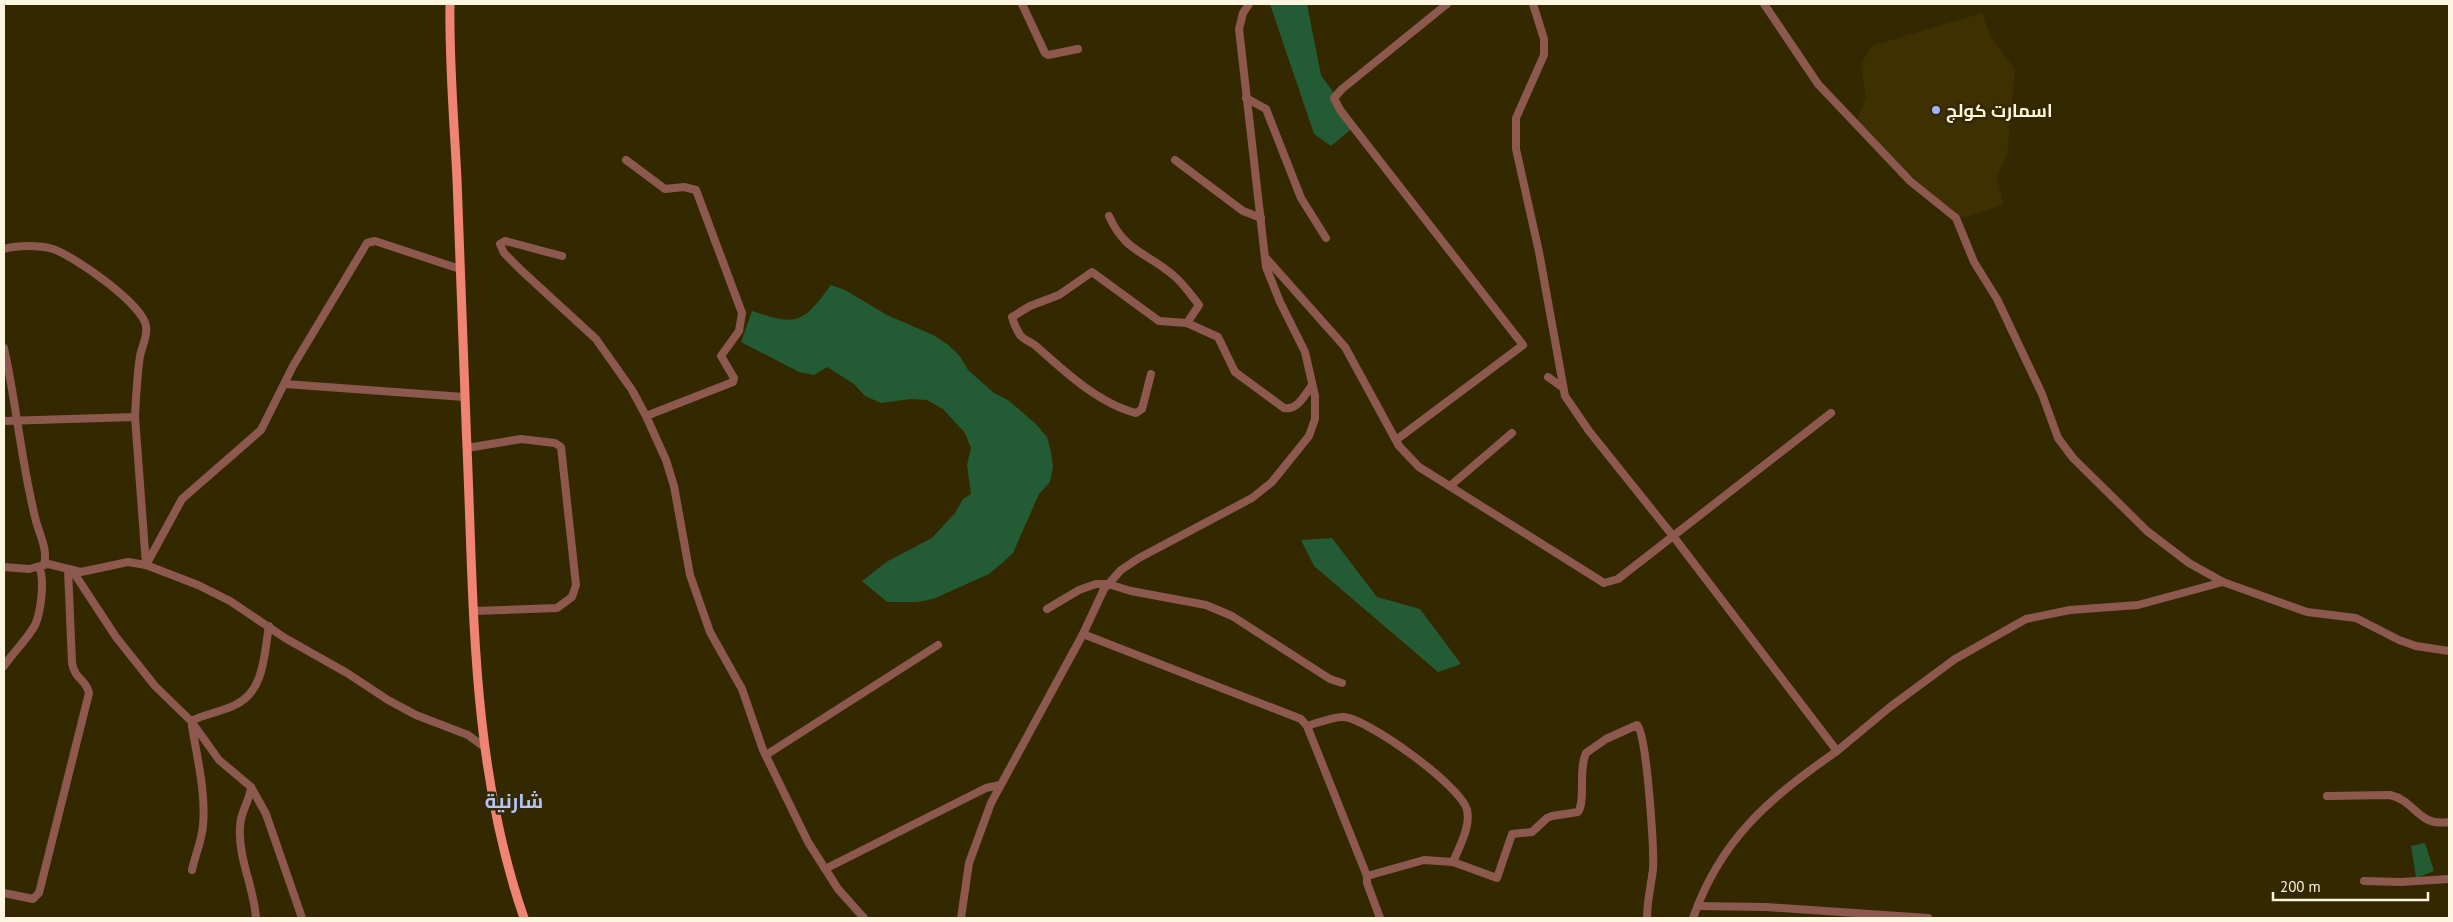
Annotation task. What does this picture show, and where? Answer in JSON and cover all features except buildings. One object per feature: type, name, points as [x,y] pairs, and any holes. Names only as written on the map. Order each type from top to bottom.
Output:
[{"type":"main road","points":[[450,4],[473,611],[481,728],[506,860],[524,918]]},
{"type":"street","points":[[1022,4],[1048,56],[1078,49]]},
{"type":"street","points":[[1396,440],[1523,345],[1340,110],[1334,98],[1342,89],[1447,4]]},
{"type":"street","points":[[1533,4],[1544,39],[1544,55],[1516,118],[1516,149],[1539,252],[1562,387],[1570,404],[1589,431],[1673,536],[1837,751]]},
{"type":"street","points":[[1764,4],[1818,84],[1910,180],[1958,221],[1972,257],[1997,299],[2046,402],[2058,438],[2067,451],[2155,538],[2223,582],[2307,612],[2356,618],[2394,638],[2416,646],[2449,651]]},
{"type":"street","points":[[962,918],[969,863],[985,816],[1108,584],[1121,570],[1139,558],[1207,521],[1238,507],[1272,482],[1309,436],[1316,410],[1305,352],[1272,283],[1265,256],[1239,29],[1246,5]]},
{"type":"street","points":[[1246,98],[1266,109],[1301,198],[1326,238]]},
{"type":"street","points":[[626,160],[664,189],[684,187],[696,190],[742,313],[738,334],[721,354],[723,362],[734,378],[733,382],[646,416]]},
{"type":"street","points":[[1176,160],[1243,210],[1261,218]]},
{"type":"street","points":[[1109,216],[1116,233],[1127,244],[1175,276],[1199,305],[1187,323]]},
{"type":"street","points":[[146,565],[182,499],[261,430],[293,366],[367,243],[375,241],[460,269]]},
{"type":"street","points":[[562,256],[505,241],[500,244],[504,253],[596,340],[632,390],[663,452],[674,486],[685,553],[695,592],[710,632],[744,694],[766,755],[798,822],[825,869],[864,918]]},
{"type":"street","points":[[4,249],[31,247],[57,250],[88,269],[138,311],[145,321],[147,331],[137,375],[136,417],[146,565]]},
{"type":"street","points":[[1265,256],[1345,347],[1396,440],[1419,467],[1604,583],[1618,580],[1831,412]]},
{"type":"street","points":[[1151,374],[1142,409],[1136,413],[1123,410],[1094,393],[1022,337],[1012,317],[1030,306],[1059,295],[1092,272],[1158,321],[1187,323],[1218,337],[1235,372],[1284,408],[1291,409],[1296,406],[1312,386]]},
{"type":"street","points":[[4,348],[16,406],[16,420],[30,495],[42,544],[47,552],[42,566],[42,586],[35,624],[4,666]]},
{"type":"street","points":[[1548,377],[1562,387]]},
{"type":"street","points":[[285,384],[464,398]]},
{"type":"street","points":[[4,421],[136,417]]},
{"type":"street","points":[[1450,486],[1512,433]]},
{"type":"street","points":[[467,448],[521,439],[560,445],[563,453],[576,585],[572,597],[558,608],[473,611]]},
{"type":"street","points":[[4,567],[26,569],[42,566],[88,572],[128,562],[146,565],[198,585],[230,601],[301,648],[347,673],[401,707],[468,735],[483,746]]},
{"type":"street","points":[[70,570],[91,602],[155,686],[191,721],[219,760],[251,787],[266,814],[302,918]]},
{"type":"street","points":[[4,892],[32,899],[39,893],[89,693],[87,686],[75,676],[72,664],[70,570]]},
{"type":"street","points":[[1694,918],[1712,875],[1743,828],[1772,800],[1837,751],[1890,707],[1955,659],[2026,619],[2070,610],[2138,605],[2223,582]]},
{"type":"street","points":[[1047,609],[1079,590],[1096,584],[1108,584],[1131,591],[1206,604],[1232,616],[1330,679],[1342,683]]},
{"type":"street","points":[[191,721],[234,706],[252,692],[263,664],[269,626]]},
{"type":"street","points":[[1083,634],[1294,715],[1307,726],[1367,876],[1367,883],[1380,918]]},
{"type":"street","points":[[766,755],[938,645]]},
{"type":"street","points":[[1307,726],[1344,717],[1377,732],[1446,782],[1464,802],[1467,813],[1465,832],[1453,862]]},
{"type":"street","points":[[191,721],[201,776],[204,815],[202,834],[193,860],[192,870]]},
{"type":"street","points":[[1367,876],[1424,860],[1453,862],[1497,878],[1512,834],[1532,832],[1547,818],[1580,811],[1582,765],[1588,751],[1612,736],[1637,725],[1641,730],[1646,764],[1653,862],[1647,918]]},
{"type":"street","points":[[468,735],[481,728]]},
{"type":"street","points":[[825,869],[986,788],[1000,785]]},
{"type":"street","points":[[251,787],[250,796],[241,818],[240,836],[242,855],[254,900],[256,918]]},
{"type":"street","points":[[2327,796],[2390,794],[2398,797],[2430,822],[2449,822]]},
{"type":"street","points":[[2364,881],[2401,882],[2449,879]]},
{"type":"street","points":[[1698,906],[1766,907],[1928,918]]},
{"type":"shaded area","name":"اسمارت كولج","points":[[1982,13],[1991,38],[2015,69],[2007,156],[1997,175],[2003,205],[1960,219],[1895,162],[1856,122],[1866,98],[1861,65],[1871,46]]},
{"type":"green space","points":[[1270,4],[1307,4],[1321,75],[1356,125],[1331,146],[1314,134]]},
{"type":"green space","points":[[831,285],[845,290],[887,315],[933,335],[947,344],[960,356],[968,370],[994,393],[1008,400],[1036,424],[1047,437],[1053,467],[1050,482],[1039,494],[1013,553],[989,574],[933,599],[917,602],[887,602],[862,581],[888,561],[932,538],[955,513],[963,499],[971,494],[967,465],[971,448],[965,433],[943,409],[927,400],[911,399],[881,403],[865,396],[854,384],[827,367],[814,375],[799,372],[741,342],[752,311],[779,319],[789,320],[798,318],[813,308]]},
{"type":"green space","points":[[1332,538],[1377,597],[1420,609],[1461,664],[1438,672],[1314,566],[1301,540]]},
{"type":"green space","points":[[2425,843],[2434,871],[2416,878],[2411,846]]},
{"type":"place","name":"اسمارت كولج","points":[[1936,110]]},
{"type":"district","name":"شارنية","points":[[514,801]]}]
